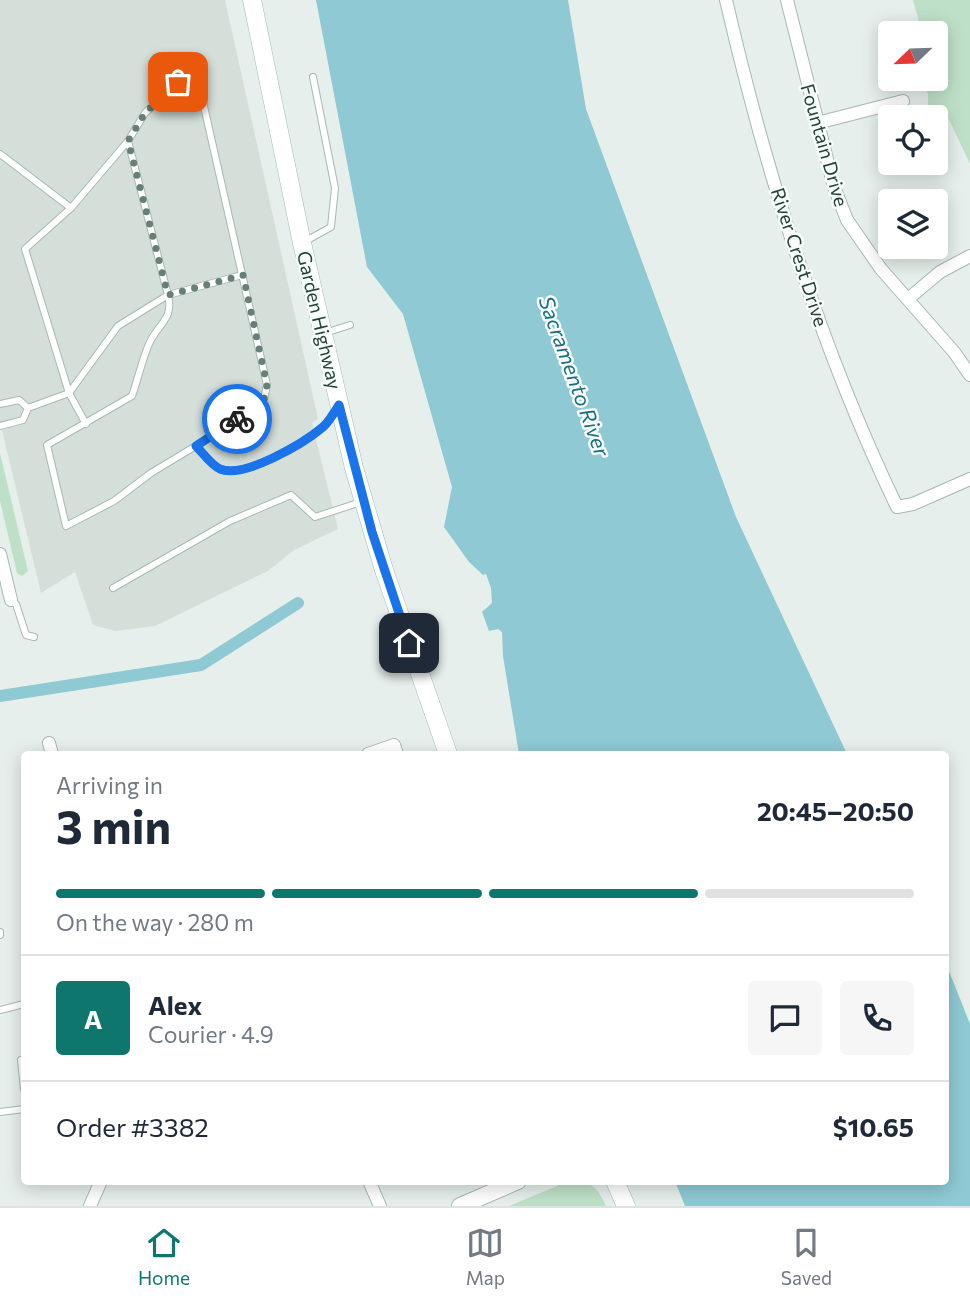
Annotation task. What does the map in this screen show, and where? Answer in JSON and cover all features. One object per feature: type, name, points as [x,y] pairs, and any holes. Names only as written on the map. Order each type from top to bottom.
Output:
[{"type":"main road","name":"Garden Highway","points":[[252,0],[302,243],[363,502],[447,751]]},
{"type":"main road","points":[[616,1185],[626,1206]]},
{"type":"street","name":"River Crest Drive","points":[[726,0],[788,228],[844,382],[897,507],[913,504],[970,479]]},
{"type":"street","name":"Fountain Drive","points":[[787,0],[834,187],[847,220],[862,245],[970,375]]},
{"type":"street","points":[[817,123],[903,101]]},
{"type":"street","points":[[908,299],[940,272],[970,257]]},
{"type":"street","points":[[0,554],[11,600]]},
{"type":"street","points":[[377,751],[394,745],[396,751]]},
{"type":"street","points":[[90,1206],[98,1185]]},
{"type":"street","points":[[371,1185],[380,1206]]},
{"type":"street","points":[[460,1206],[509,1185]]},
{"type":"lane","points":[[86,424],[69,393],[25,249],[71,208],[128,141],[145,113],[178,82],[195,71],[267,385],[264,399],[196,446],[151,472],[114,501],[66,526],[47,445],[86,424],[132,396],[149,344],[157,329],[166,320],[171,306],[128,141]]},
{"type":"lane","points":[[302,243],[331,228],[335,188],[313,77]]},
{"type":"lane","points":[[0,154],[71,208]]},
{"type":"lane","points":[[0,426],[23,420],[28,408],[69,393],[118,326],[168,295],[243,275]]},
{"type":"lane","points":[[323,333],[350,325]]},
{"type":"lane","points":[[0,404],[19,400],[28,408]]},
{"type":"lane","points":[[196,446],[218,469],[237,471],[305,440],[325,426],[339,405]]},
{"type":"lane","points":[[113,588],[230,521],[291,495],[315,517],[363,502]]},
{"type":"lane","points":[[11,600],[16,604],[26,635],[34,637]]},
{"type":"lane","points":[[0,1010],[21,1005]]},
{"type":"lane","points":[[0,1112],[21,1109]]},
{"type":"shaded area","points":[[0,0],[225,0],[318,419],[312,423],[338,529],[294,550],[268,571],[155,626],[115,631],[93,625],[75,572],[41,593],[0,422]]},
{"type":"green space","points":[[913,0],[970,0],[970,164],[948,117],[948,105],[928,105],[926,91],[948,91],[948,21],[919,21]]},
{"type":"green space","points":[[0,453],[28,571],[22,576],[17,573],[0,501]]},
{"type":"green space","points":[[559,1185],[590,1185],[600,1194],[606,1206],[509,1206]]},
{"type":"water","name":"Sacramento River","points":[[316,0],[568,0],[586,109],[736,517],[846,751],[519,751],[503,656],[502,632],[498,629],[489,631],[482,612],[492,603],[491,588],[486,574],[483,575],[469,562],[444,527],[452,487],[403,314],[367,267]]},
{"type":"water","points":[[949,971],[970,1024],[970,1206],[685,1206],[677,1185],[949,1185]]},
{"type":"waterway","points":[[0,696],[201,665],[298,603]]},
{"type":"way so far","points":[[178,82],[145,113],[128,141],[168,295],[243,275],[267,385],[264,399],[237,419]]},
{"type":"route","points":[[237,419],[196,446],[218,469],[237,471],[305,440],[325,426],[339,405],[372,532],[409,643]]}]
